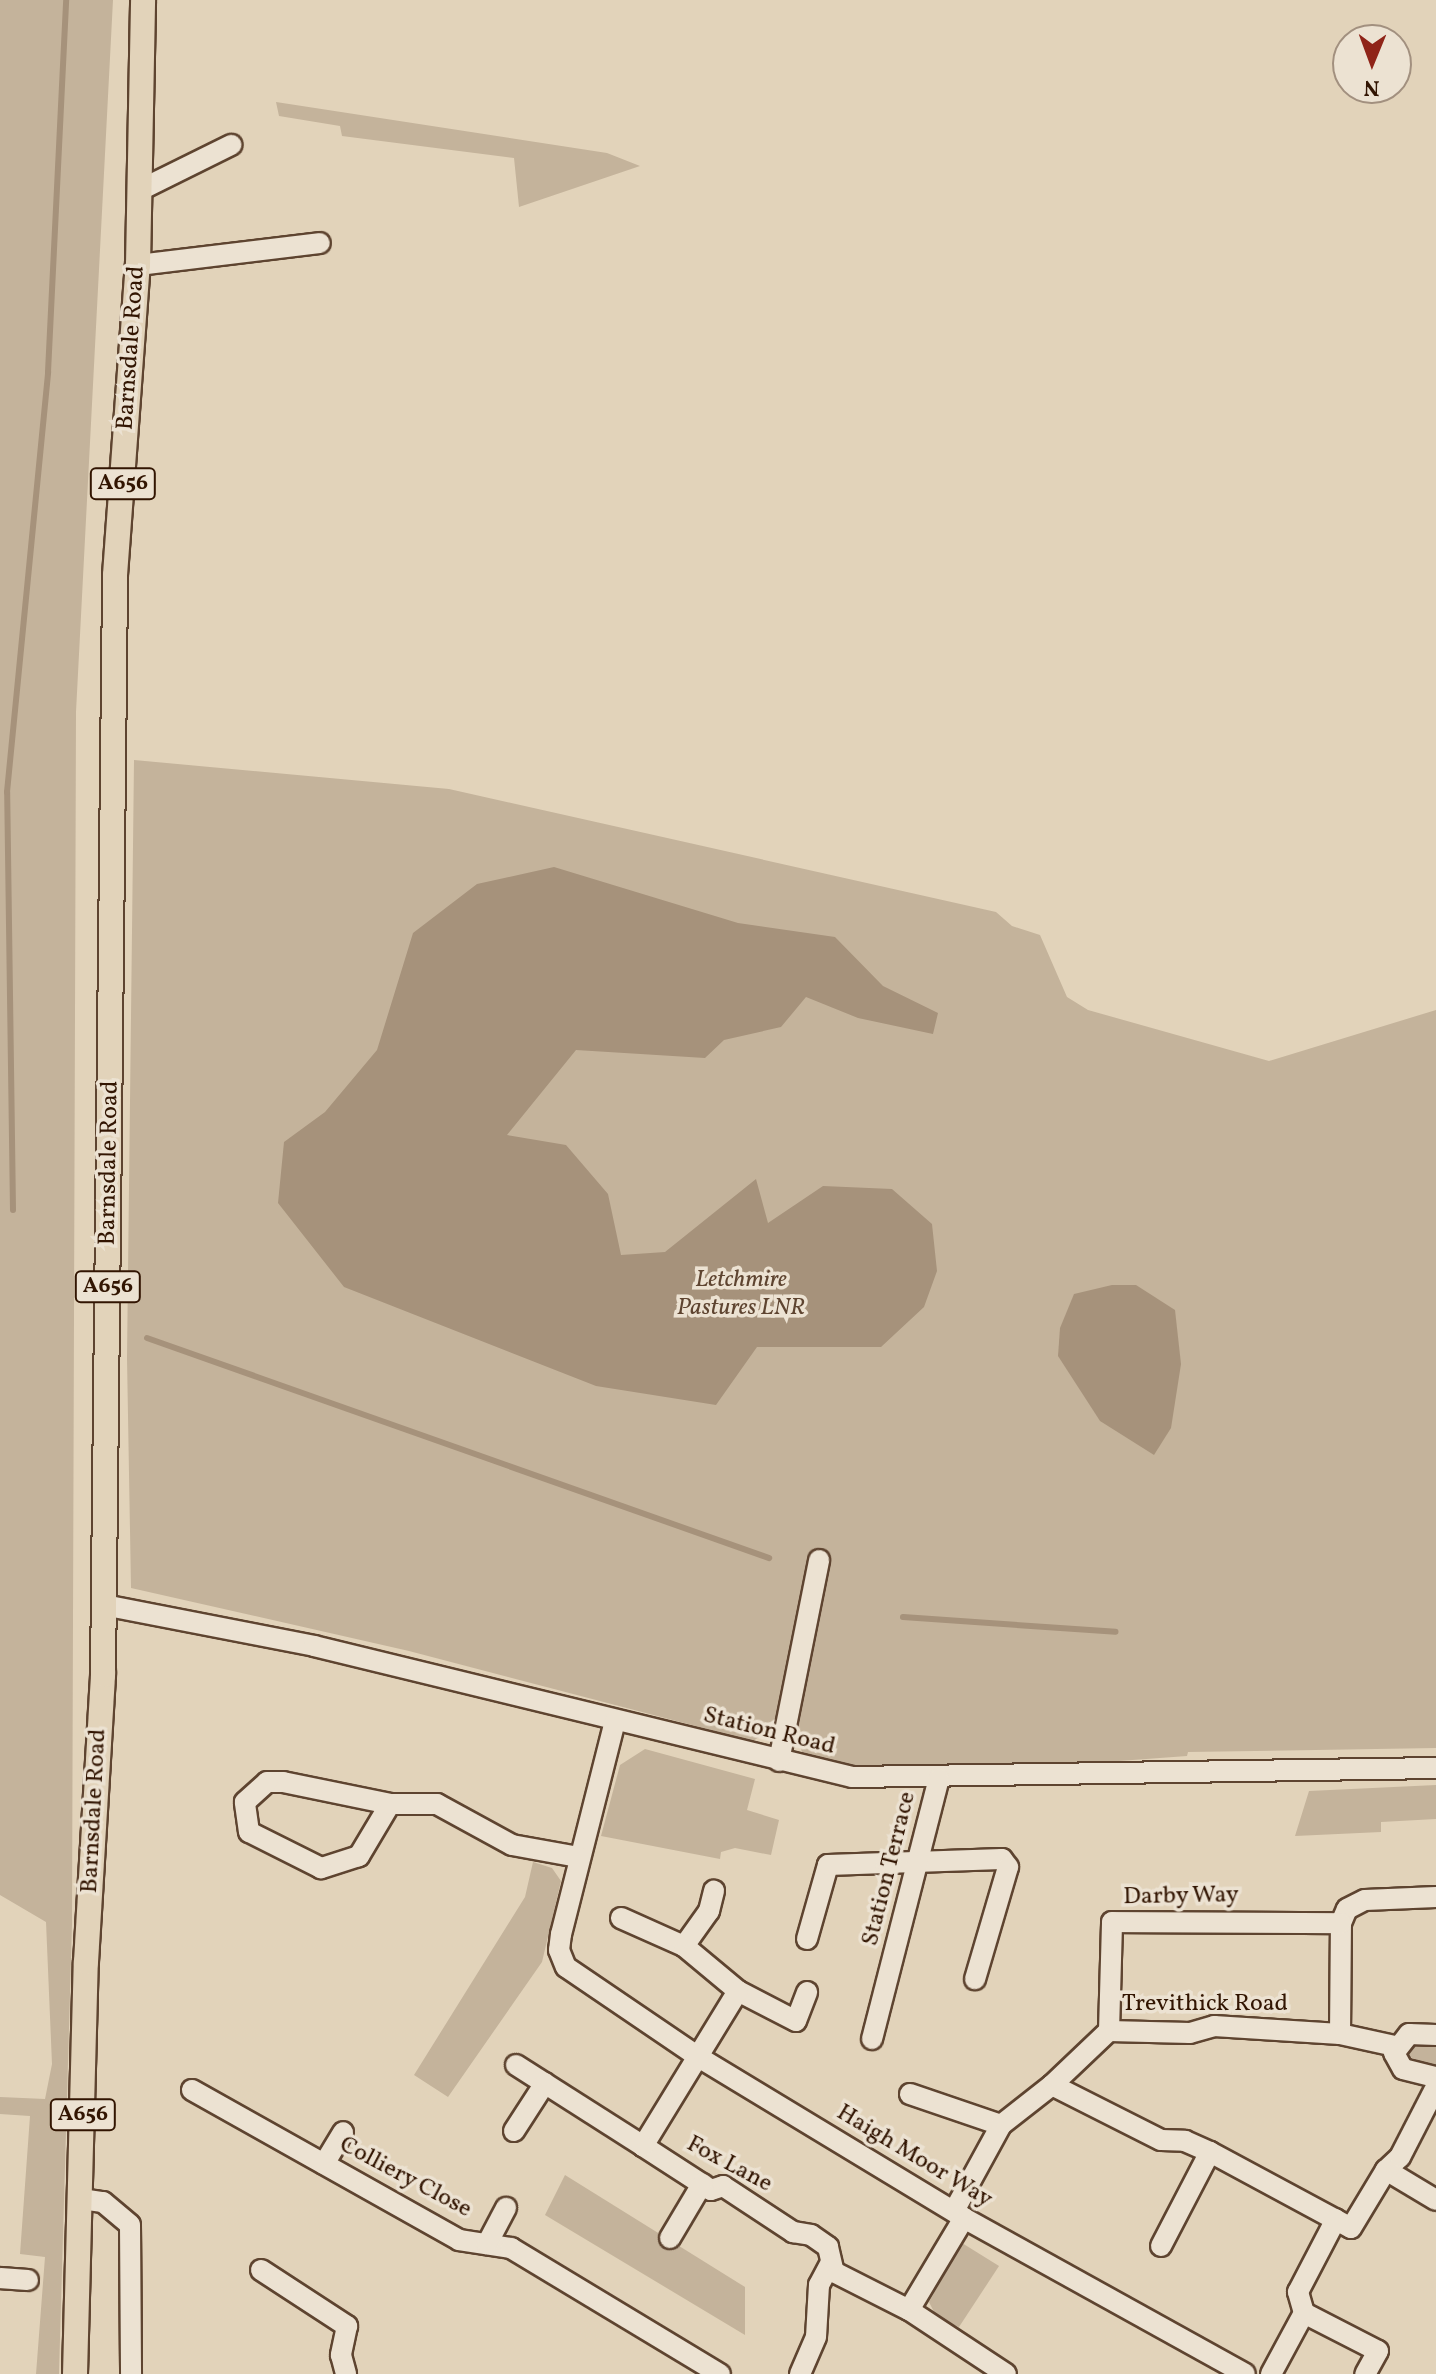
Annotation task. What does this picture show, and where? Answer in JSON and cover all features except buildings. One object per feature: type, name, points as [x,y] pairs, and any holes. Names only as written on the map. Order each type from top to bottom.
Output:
[{"type":"main road","name":"Barnsdale Road","points":[[75,2374],[86,1962],[104,1605],[115,575],[138,265],[143,0]]},
{"type":"street","points":[[140,190],[231,145]]},
{"type":"street","points":[[138,265],[320,243]]},
{"type":"street","points":[[779,1761],[819,1560]]},
{"type":"street","name":"Station Road","points":[[104,1605],[314,1646],[852,1777],[1436,1768]]},
{"type":"street","points":[[390,1804],[369,1847],[334,1867],[308,1865],[249,1832],[243,1818],[254,1789],[275,1781],[390,1804],[437,1804],[512,1845],[579,1857],[615,1721]]},
{"type":"street","name":"Station Terrace","points":[[872,2039],[892,1972],[939,1778]]},
{"type":"street","name":"Haigh Moor Way","points":[[579,1857],[559,1950],[566,1967],[700,2058],[959,2215],[1245,2374]]},
{"type":"street","points":[[807,1939],[828,1865],[1002,1859],[1007,1864],[975,1979]]},
{"type":"street","points":[[684,1946],[709,1911],[714,1891]]},
{"type":"street","points":[[1340,2034],[1341,1923],[1347,1909],[1365,1900],[1436,1897]]},
{"type":"street","points":[[621,1918],[684,1946],[738,1991],[796,2021],[807,1992]]},
{"type":"street","name":"Darby Way","points":[[1109,2031],[1112,1922],[1341,1923]]},
{"type":"street","name":"Fox Lane","points":[[738,1991],[700,2058],[643,2146],[711,2190],[723,2186],[793,2232],[811,2235],[828,2247],[834,2272],[909,2310],[1004,2373]]},
{"type":"street","name":"Trevithick Road","points":[[1109,2031],[1190,2033],[1214,2026],[1340,2034],[1395,2046]]},
{"type":"street","points":[[909,2310],[959,2215],[1001,2125],[1052,2085],[1109,2031]]},
{"type":"street","points":[[1436,2035],[1409,2034],[1395,2046],[1395,2059],[1403,2069],[1436,2077]]},
{"type":"street","points":[[516,2065],[643,2146]]},
{"type":"street","points":[[514,2131],[545,2083]]},
{"type":"street","points":[[1052,2085],[1161,2140],[1185,2141],[1210,2152],[1344,2223]]},
{"type":"street","points":[[1271,2374],[1304,2313],[1298,2292],[1344,2223],[1400,2157],[1436,2087]]},
{"type":"street","name":"Colliery Close","points":[[192,2090],[459,2240],[511,2248],[720,2374]]},
{"type":"street","points":[[910,2094],[1001,2125]]},
{"type":"street","points":[[324,2164],[343,2132]]},
{"type":"street","points":[[1161,2246],[1210,2152]]},
{"type":"street","points":[[1386,2170],[1436,2200]]},
{"type":"street","points":[[670,2238],[702,2184]]},
{"type":"street","points":[[81,2199],[103,2202],[130,2225],[131,2374]]},
{"type":"street","points":[[487,2244],[506,2208]]},
{"type":"street","points":[[804,2368],[816,2337],[819,2285],[830,2264]]},
{"type":"street","points":[[261,2270],[347,2326],[341,2355],[346,2374]]},
{"type":"street","points":[[0,2278],[28,2280]]},
{"type":"street","points":[[1304,2313],[1378,2351],[1365,2374]]},
{"type":"green space","points":[[0,0],[113,0],[76,712],[72,1924],[59,2374],[36,2374],[45,2257],[20,2254],[30,2116],[0,2114],[0,2097],[45,2099],[52,2064],[46,1922],[0,1895]]},
{"type":"green space","points":[[276,102],[607,153],[640,166],[519,207],[514,158],[342,136],[340,126],[279,116]]},
{"type":"green space","name":"Letchmire Pastures LNR","points":[[134,760],[449,789],[996,912],[1012,926],[1040,935],[1067,997],[1088,1010],[1269,1061],[1436,1010],[1436,1748],[1188,1752],[1187,1756],[1119,1761],[865,1768],[802,1752],[797,1738],[767,1732],[753,1741],[409,1651],[131,1588],[127,1358]]},
{"type":"green space","points":[[645,1749],[755,1779],[747,1810],[779,1820],[771,1855],[735,1848],[721,1852],[720,1859],[601,1836],[620,1765]]},
{"type":"green space","points":[[1436,1785],[1436,1819],[1381,1822],[1381,1832],[1295,1836],[1309,1791]]},
{"type":"green space","points":[[533,1862],[552,1868],[561,1881],[542,1962],[448,2097],[414,2075],[525,1897]]},
{"type":"green space","points":[[1436,2042],[1436,2069],[1406,2055],[1408,2044]]},
{"type":"green space","points":[[565,2175],[745,2287],[745,2335],[545,2215]]},
{"type":"green space","points":[[962,2243],[999,2266],[959,2327],[937,2318],[929,2302]]},
{"type":"shaded area","points":[[554,867],[738,923],[835,937],[883,986],[938,1013],[933,1034],[858,1018],[806,997],[781,1027],[724,1040],[705,1058],[576,1050],[507,1135],[566,1145],[608,1194],[621,1255],[665,1252],[756,1179],[768,1223],[823,1186],[892,1189],[932,1224],[937,1271],[924,1307],[881,1347],[757,1347],[716,1405],[596,1386],[344,1287],[278,1203],[284,1142],[325,1112],[377,1050],[413,933],[477,884]]},
{"type":"shaded area","points":[[1112,1285],[1136,1285],[1175,1310],[1181,1364],[1171,1428],[1154,1455],[1100,1421],[1058,1356],[1060,1328],[1074,1294]]},
{"type":"waterway","points":[[13,1210],[7,792],[48,372],[66,0]]},
{"type":"waterway","points":[[147,1338],[769,1558]]},
{"type":"waterway","points":[[903,1617],[1115,1632]]}]
